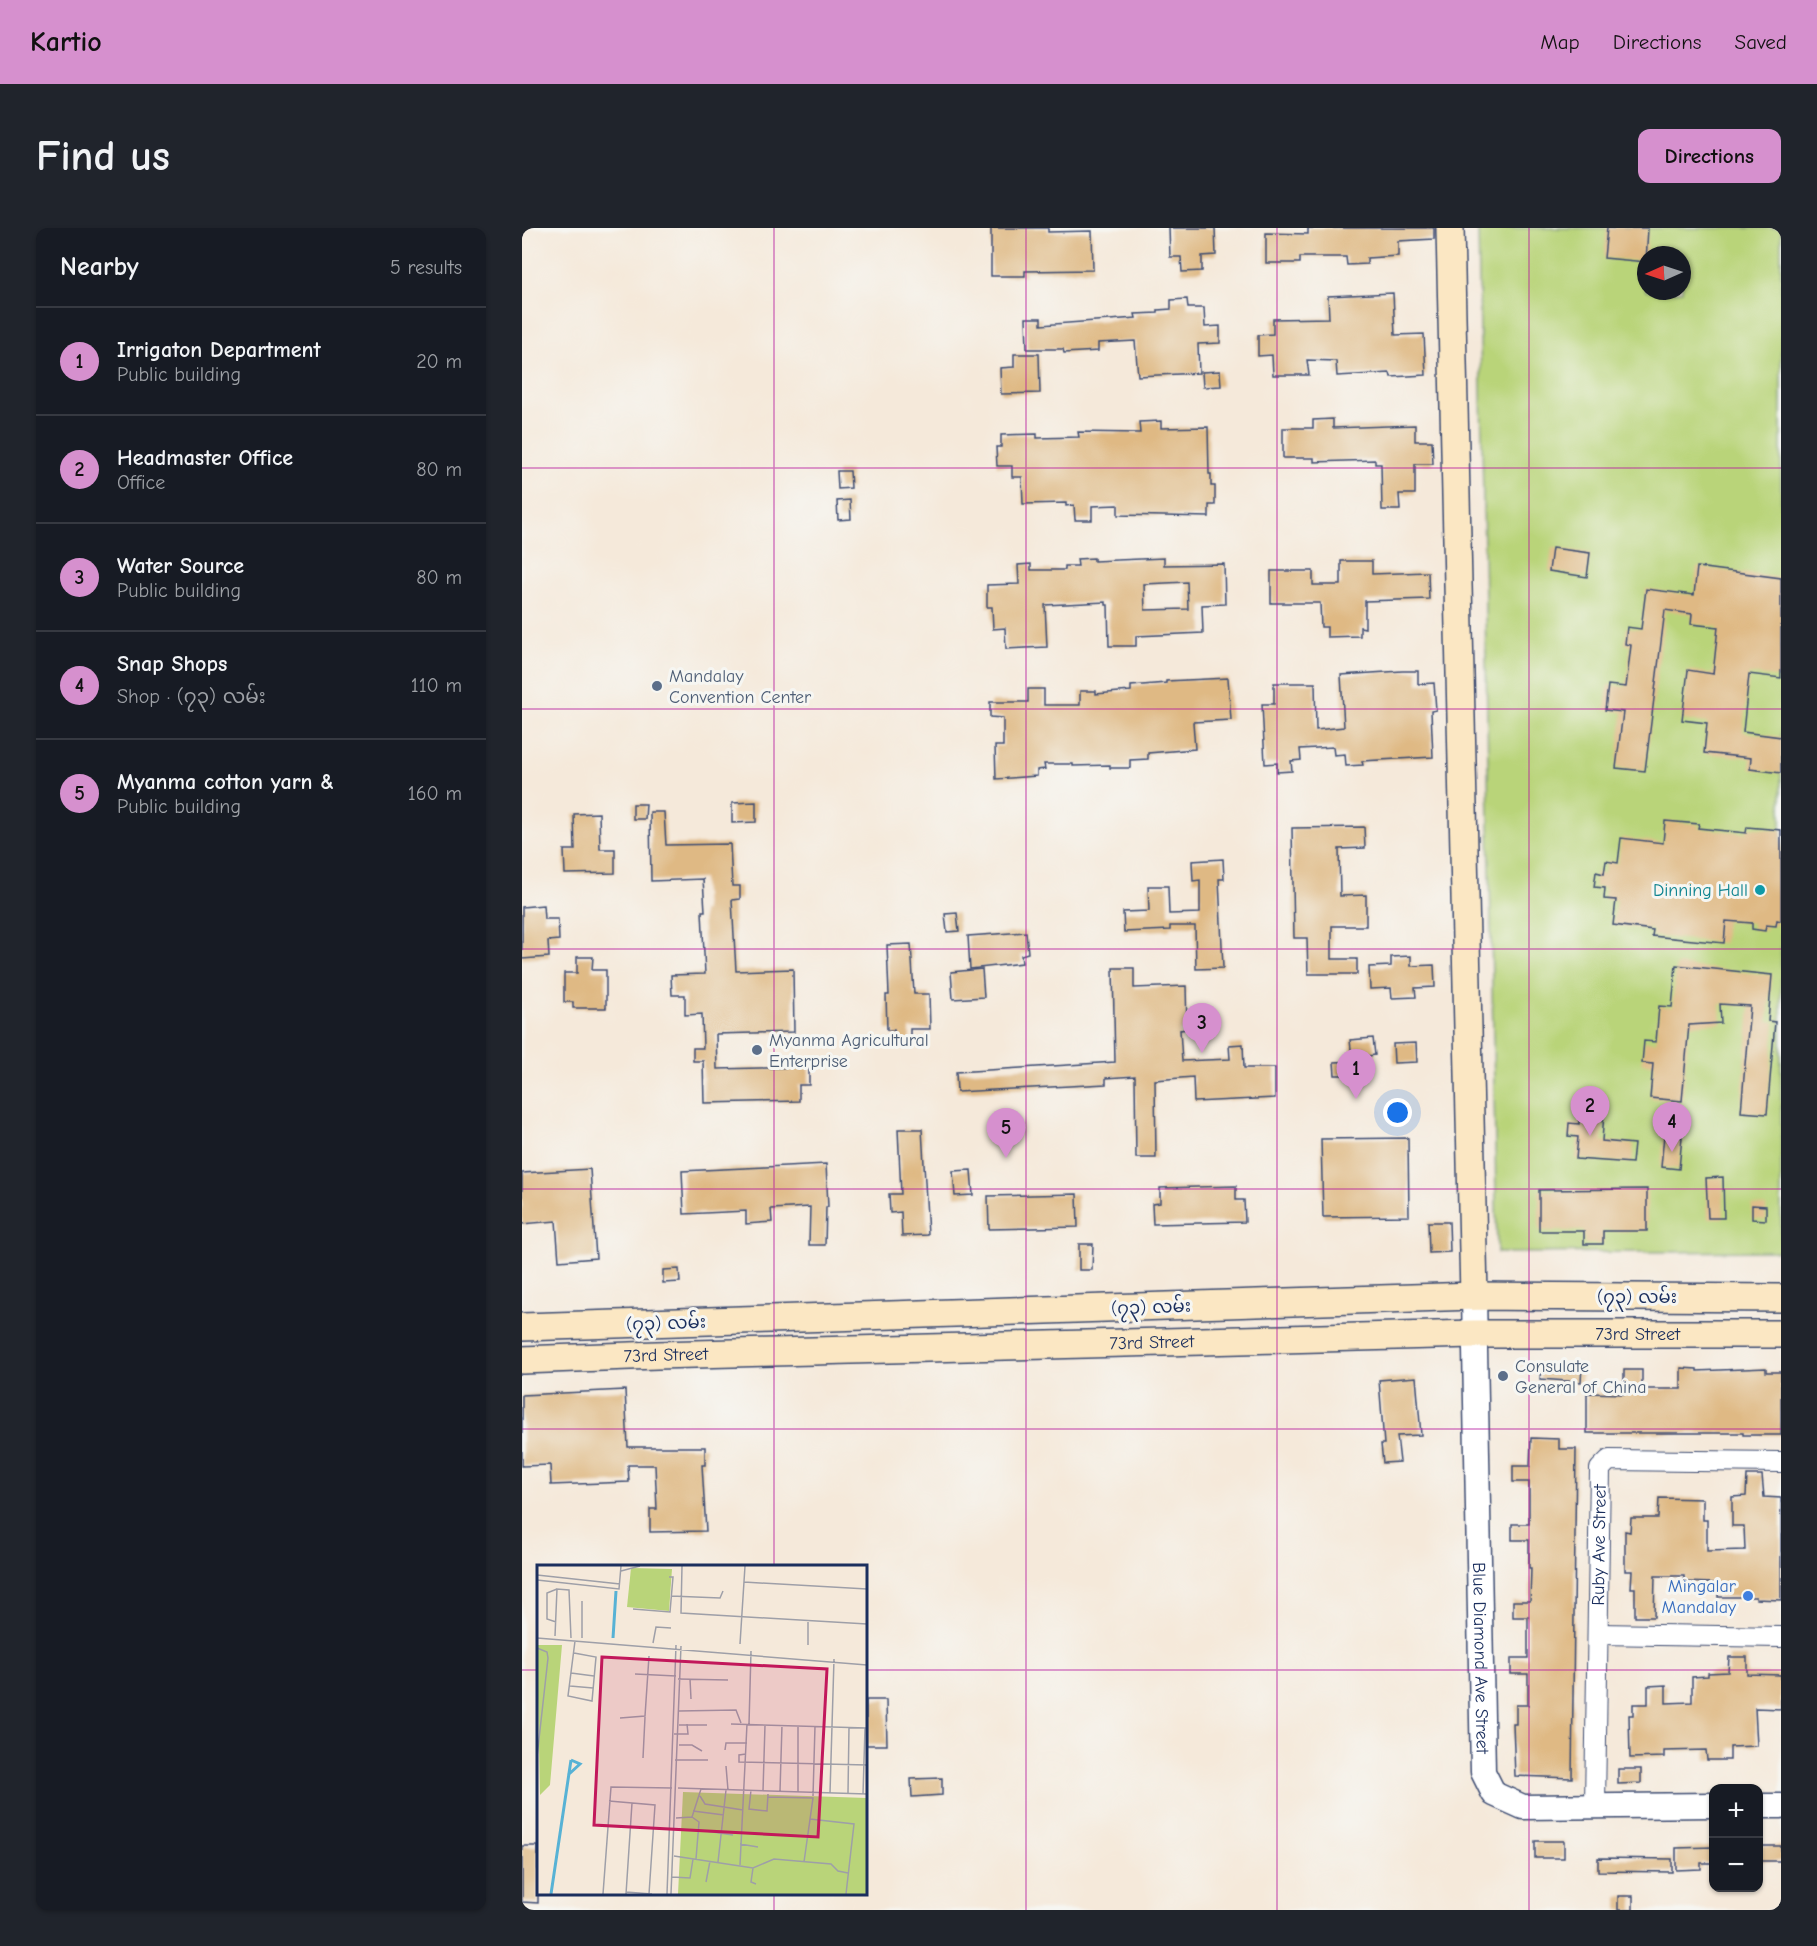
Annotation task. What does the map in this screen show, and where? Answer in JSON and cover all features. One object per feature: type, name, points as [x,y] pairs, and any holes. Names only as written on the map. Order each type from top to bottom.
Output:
[{"type":"main road","points":[[1450,228],[1474,1296]]},
{"type":"main road","name":"(၇၃) လမ်း","points":[[522,1327],[1474,1296],[1781,1298]]},
{"type":"main road","points":[[1698,1333],[1700,1297]]},
{"type":"main road","name":"73rd Street","points":[[522,1360],[669,1354],[1474,1334],[1781,1334]]},
{"type":"street","name":"Blue Diamond Ave Street","points":[[1474,1296],[1482,1772],[1494,1794],[1523,1807],[1709,1805]]},
{"type":"street","name":"Ruby Ave Street","points":[[1595,1806],[1600,1469],[1606,1462],[1781,1462]]},
{"type":"street","points":[[1598,1634],[1781,1637]]},
{"type":"street","points":[[1763,1806],[1781,1806]]},
{"type":"green space","points":[[1478,228],[1781,228],[1781,1251],[1497,1253]]},
{"type":"building","points":[[991,228],[1048,228],[1048,232],[1092,231],[1093,270],[1025,271],[1025,276],[991,276]]},
{"type":"building","points":[[1169,228],[1215,228],[1216,255],[1202,256],[1202,271],[1182,272],[1181,257],[1170,257]]},
{"type":"building","points":[[1308,228],[1434,228],[1434,239],[1398,241],[1398,256],[1367,258],[1367,264],[1347,265],[1346,257],[1300,257],[1300,263],[1266,263],[1266,233],[1308,234]]},
{"type":"building","points":[[1607,228],[1648,228],[1647,246],[1637,246],[1637,261],[1604,258]]},
{"type":"building","points":[[1393,293],[1395,335],[1424,334],[1426,375],[1391,377],[1390,373],[1337,376],[1336,361],[1307,360],[1309,375],[1273,375],[1272,355],[1258,356],[1258,335],[1273,334],[1273,319],[1329,318],[1328,296]]},
{"type":"building","points":[[1187,299],[1188,308],[1204,308],[1205,327],[1220,326],[1220,343],[1198,344],[1199,373],[1138,376],[1135,341],[1098,343],[1098,351],[1064,353],[1063,349],[1027,349],[1026,318],[1041,318],[1041,325],[1136,318],[1135,314],[1158,313],[1158,310],[1171,309],[1171,300]]},
{"type":"building","points":[[1014,354],[1039,354],[1040,393],[1001,394],[1000,368],[1014,367]]},
{"type":"building","points":[[1220,371],[1221,386],[1203,387],[1202,372]]},
{"type":"building","points":[[1333,419],[1333,428],[1415,425],[1415,441],[1432,441],[1433,464],[1415,464],[1415,494],[1399,494],[1400,510],[1382,510],[1381,464],[1375,464],[1375,460],[1314,462],[1314,458],[1283,458],[1283,428],[1313,428],[1313,420]]},
{"type":"building","points":[[1161,421],[1161,428],[1208,427],[1209,474],[1211,474],[1211,486],[1215,486],[1215,505],[1209,505],[1209,517],[1118,515],[1118,505],[1092,506],[1092,520],[1075,520],[1074,505],[1066,506],[1066,503],[1023,504],[1022,477],[1012,477],[1012,466],[997,466],[996,447],[1001,447],[1001,435],[1037,434],[1037,438],[1079,437],[1078,432],[1140,433],[1139,422]]},
{"type":"building","points":[[837,471],[850,471],[851,488],[838,489]]},
{"type":"building","points":[[850,500],[851,519],[838,520],[837,501]]},
{"type":"building","points":[[1552,548],[1590,553],[1587,577],[1549,571]]},
{"type":"building","points":[[1094,558],[1094,561],[1164,558],[1164,565],[1224,564],[1225,604],[1202,605],[1203,633],[1136,636],[1136,646],[1109,646],[1106,602],[1045,605],[1047,647],[1006,649],[1005,628],[993,629],[992,607],[987,607],[987,585],[1019,584],[1018,565],[1031,564],[1031,570],[1065,570],[1065,566],[1078,566],[1077,559]],"holes":[[[1187,582],[1188,609],[1145,610],[1144,584]]]},
{"type":"building","points":[[1341,561],[1372,561],[1372,574],[1428,572],[1429,599],[1365,601],[1365,628],[1360,627],[1360,636],[1327,637],[1327,627],[1321,627],[1320,603],[1271,603],[1271,571],[1313,571],[1313,585],[1341,585]]},
{"type":"building","points":[[1697,567],[1781,578],[1781,678],[1749,674],[1743,732],[1781,737],[1781,773],[1750,769],[1751,758],[1704,753],[1707,723],[1682,720],[1688,670],[1713,674],[1718,627],[1691,624],[1692,614],[1665,610],[1645,771],[1616,768],[1623,712],[1605,710],[1608,685],[1626,687],[1631,645],[1625,644],[1627,627],[1641,629],[1646,589],[1694,595]]},
{"type":"building","points":[[1418,671],[1418,684],[1434,683],[1436,710],[1431,711],[1433,757],[1362,761],[1363,765],[1346,766],[1345,754],[1334,755],[1333,747],[1300,749],[1301,760],[1291,761],[1292,771],[1277,772],[1277,763],[1265,764],[1262,704],[1274,704],[1274,683],[1315,683],[1316,730],[1344,727],[1341,675]]},
{"type":"building","points":[[1228,678],[1231,720],[1193,722],[1195,749],[1148,753],[1148,759],[1130,760],[1130,768],[1110,768],[1110,765],[1044,764],[1045,769],[1037,770],[1037,776],[996,779],[995,746],[1003,746],[1003,718],[990,717],[990,702],[1028,702],[1028,689],[1044,689],[1044,705],[1080,705],[1080,691],[1096,691],[1096,694],[1131,691],[1131,686],[1166,683],[1166,681]]},
{"type":"building","points":[[756,802],[756,822],[732,823],[732,803]]},
{"type":"building","points":[[633,804],[646,804],[645,819],[633,819]]},
{"type":"building","points":[[650,812],[664,812],[666,845],[730,844],[732,886],[740,886],[740,899],[732,900],[736,971],[793,969],[794,1032],[716,1034],[717,1069],[809,1067],[809,1085],[799,1085],[799,1101],[704,1103],[703,1061],[693,1061],[693,1048],[703,1048],[702,1014],[685,1015],[685,995],[672,995],[671,975],[705,974],[703,879],[651,881]]},
{"type":"building","points":[[599,813],[600,849],[615,849],[615,873],[565,874],[564,850],[575,850],[574,814]]},
{"type":"building","points":[[1665,821],[1699,824],[1698,828],[1746,833],[1747,827],[1781,830],[1781,921],[1777,920],[1776,926],[1766,925],[1765,931],[1752,929],[1752,923],[1726,921],[1724,943],[1652,936],[1653,930],[1613,925],[1616,900],[1604,899],[1605,888],[1594,887],[1596,872],[1604,874],[1606,861],[1618,863],[1621,838],[1663,843]]},
{"type":"building","points":[[1364,827],[1365,848],[1339,849],[1340,896],[1366,895],[1366,926],[1332,926],[1332,959],[1357,959],[1357,974],[1308,974],[1307,938],[1294,938],[1292,828]]},
{"type":"building","points":[[1223,859],[1224,879],[1219,879],[1223,968],[1196,969],[1195,926],[1170,926],[1170,930],[1124,932],[1123,912],[1149,911],[1148,886],[1168,886],[1169,914],[1200,913],[1200,880],[1193,881],[1192,861]]},
{"type":"building","points":[[543,905],[544,919],[558,919],[559,940],[548,941],[549,957],[522,959],[522,907]]},
{"type":"building","points":[[957,913],[959,931],[947,932],[945,914]]},
{"type":"building","points":[[1026,932],[1028,953],[1021,955],[1022,963],[970,969],[968,936]]},
{"type":"building","points":[[911,944],[914,994],[929,994],[930,1029],[910,1029],[910,1044],[894,1044],[894,1030],[887,1030],[886,995],[889,995],[887,945]]},
{"type":"building","points":[[1411,956],[1411,966],[1434,965],[1435,987],[1415,988],[1416,997],[1392,998],[1391,988],[1370,989],[1369,967],[1391,966],[1391,957]]},
{"type":"building","points":[[577,957],[593,957],[592,970],[606,970],[606,1008],[573,1008],[573,1002],[564,1002],[564,973],[577,973]]},
{"type":"building","points":[[1676,965],[1772,975],[1768,1021],[1775,1022],[1767,1114],[1741,1112],[1750,1006],[1720,1004],[1721,1023],[1689,1025],[1682,1101],[1650,1098],[1653,1064],[1642,1063],[1644,1041],[1656,1042],[1659,1006],[1672,1007]]},
{"type":"building","points":[[1113,968],[1134,968],[1134,988],[1186,986],[1187,1029],[1180,1030],[1182,1061],[1230,1059],[1229,1045],[1243,1044],[1244,1068],[1275,1068],[1275,1098],[1194,1102],[1193,1077],[1155,1080],[1156,1158],[1136,1158],[1135,1076],[1106,1078],[1106,1084],[957,1092],[956,1072],[1115,1062]]},
{"type":"building","points":[[982,969],[984,997],[953,999],[951,972]]},
{"type":"building","points":[[1373,1038],[1375,1055],[1352,1058],[1350,1040]]},
{"type":"building","points":[[1416,1043],[1417,1062],[1394,1063],[1393,1044]]},
{"type":"building","points":[[1363,1061],[1364,1075],[1335,1075],[1334,1062]]},
{"type":"building","points":[[1579,1112],[1604,1113],[1602,1141],[1634,1144],[1632,1163],[1576,1159],[1578,1137],[1568,1136],[1569,1123],[1579,1124]]},
{"type":"building","points":[[898,1129],[922,1129],[928,1235],[902,1236],[901,1212],[890,1213],[889,1194],[901,1194]]},
{"type":"building","points":[[1664,1135],[1682,1137],[1679,1169],[1661,1167]]},
{"type":"building","points":[[1408,1138],[1409,1216],[1323,1217],[1321,1139]]},
{"type":"building","points":[[826,1164],[828,1207],[826,1207],[825,1245],[809,1245],[810,1207],[771,1209],[772,1222],[746,1224],[746,1211],[684,1214],[682,1171]]},
{"type":"building","points":[[590,1169],[596,1258],[559,1261],[556,1221],[522,1224],[522,1173]]},
{"type":"building","points":[[971,1170],[973,1195],[955,1196],[953,1171]]},
{"type":"building","points":[[1723,1177],[1724,1218],[1708,1218],[1706,1178]]},
{"type":"building","points":[[1236,1186],[1236,1200],[1244,1200],[1245,1222],[1153,1224],[1152,1204],[1160,1203],[1160,1188]]},
{"type":"building","points":[[1647,1189],[1647,1231],[1603,1231],[1603,1244],[1584,1244],[1584,1231],[1539,1231],[1539,1190]]},
{"type":"building","points":[[1077,1194],[1078,1227],[989,1229],[988,1196]]},
{"type":"building","points":[[1752,1205],[1766,1206],[1766,1220],[1752,1219]]},
{"type":"building","points":[[1428,1222],[1449,1222],[1450,1252],[1429,1253]]},
{"type":"building","points":[[1079,1244],[1093,1244],[1092,1270],[1079,1270]]},
{"type":"building","points":[[679,1269],[680,1282],[663,1283],[663,1270]]},
{"type":"building","points":[[1541,1364],[1582,1366],[1581,1382],[1540,1379]]},
{"type":"building","points":[[1681,1368],[1697,1369],[1697,1371],[1766,1368],[1766,1372],[1781,1372],[1781,1435],[1587,1433],[1587,1393],[1624,1394],[1624,1370],[1642,1370],[1642,1389],[1681,1389]]},
{"type":"building","points":[[1416,1377],[1421,1435],[1397,1436],[1400,1462],[1383,1463],[1381,1444],[1384,1444],[1379,1380]]},
{"type":"building","points":[[625,1390],[628,1447],[705,1447],[705,1465],[702,1465],[706,1531],[650,1532],[650,1509],[657,1509],[655,1465],[628,1465],[629,1482],[551,1485],[550,1465],[522,1466],[522,1395]]},
{"type":"building","points":[[1531,1438],[1559,1439],[1559,1449],[1576,1449],[1572,1778],[1515,1776],[1513,1724],[1516,1724],[1516,1705],[1528,1705],[1528,1674],[1511,1674],[1511,1658],[1528,1658],[1528,1617],[1513,1617],[1513,1601],[1530,1601],[1531,1568],[1529,1568],[1529,1540],[1512,1540],[1512,1524],[1529,1524],[1529,1482],[1513,1482],[1513,1466],[1530,1466]]},
{"type":"building","points":[[1747,1475],[1762,1475],[1764,1497],[1781,1498],[1781,1600],[1756,1599],[1756,1597],[1718,1597],[1718,1586],[1713,1586],[1713,1583],[1684,1582],[1684,1576],[1655,1576],[1654,1617],[1635,1617],[1635,1588],[1631,1588],[1632,1571],[1625,1571],[1625,1531],[1630,1532],[1631,1518],[1658,1518],[1659,1498],[1703,1499],[1703,1520],[1707,1520],[1707,1551],[1745,1550],[1744,1526],[1732,1526],[1732,1497],[1746,1496]]},
{"type":"building","points":[[1729,1657],[1747,1657],[1747,1674],[1781,1675],[1781,1709],[1755,1708],[1757,1746],[1730,1747],[1730,1760],[1707,1760],[1706,1750],[1664,1751],[1664,1757],[1630,1758],[1629,1715],[1633,1715],[1633,1704],[1648,1704],[1648,1686],[1666,1685],[1666,1703],[1692,1702],[1692,1677],[1728,1672]]},
{"type":"building","points":[[867,1700],[886,1700],[887,1745],[867,1745]]},
{"type":"building","points":[[1618,1769],[1641,1769],[1641,1783],[1618,1784]]},
{"type":"building","points":[[942,1778],[942,1795],[912,1797],[911,1779]]},
{"type":"building","points":[[1535,1841],[1564,1841],[1564,1858],[1535,1858]]},
{"type":"building","points":[[522,1846],[537,1846],[538,1903],[522,1902]]},
{"type":"building","points":[[1763,1846],[1781,1846],[1781,1861],[1763,1861]]},
{"type":"building","points":[[1709,1847],[1709,1863],[1701,1863],[1701,1869],[1676,1870],[1676,1848]]},
{"type":"building","points":[[1598,1858],[1672,1859],[1672,1872],[1598,1871]]},
{"type":"building","points":[[1618,1896],[1633,1896],[1633,1910],[1618,1910]]},
{"type":"place","name":"Mandalay Convention Center","points":[[657,686]]},
{"type":"place","name":"Dinning Hall","points":[[1760,890]]},
{"type":"place","name":"Myanma Agricultural Enterprise","points":[[757,1050]]},
{"type":"place","name":"Water Source","points":[[1202,1053]]},
{"type":"place","name":"Irrigaton Department","points":[[1356,1099]]},
{"type":"place","name":"Headmaster Office","points":[[1590,1136]]},
{"type":"place","name":"Snap Shops","points":[[1672,1152]]},
{"type":"place","name":"Myanma cotton yarn &","points":[[1006,1158]]},
{"type":"place","name":"Consulate General of China","points":[[1503,1376]]},
{"type":"place","name":"Mingalar Mandalay","points":[[1748,1596]]}]
